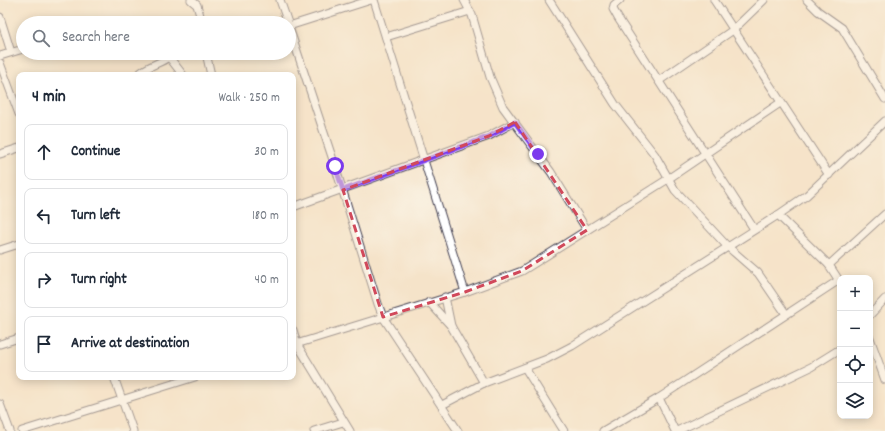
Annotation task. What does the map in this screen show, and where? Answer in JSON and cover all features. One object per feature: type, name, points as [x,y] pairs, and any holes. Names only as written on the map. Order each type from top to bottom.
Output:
[{"type":"street","points":[[191,0],[198,3],[201,16]]},
{"type":"street","points":[[280,0],[286,16]]},
{"type":"street","points":[[296,24],[371,0]]},
{"type":"street","points":[[374,0],[465,292]]},
{"type":"street","points":[[464,0],[470,11],[496,94],[551,172],[587,230]]},
{"type":"street","points":[[549,0],[615,104],[655,155],[668,179],[694,211],[727,246],[758,273],[786,314]]},
{"type":"street","points":[[620,0],[614,5],[614,11],[707,153],[754,229]]},
{"type":"street","points":[[714,0],[780,103],[829,175]]},
{"type":"street","points":[[660,80],[733,30],[764,0]]},
{"type":"street","points":[[807,0],[818,11],[842,28],[885,99]]},
{"type":"street","points":[[386,37],[470,11]]},
{"type":"street","points":[[0,17],[12,52]]},
{"type":"street","points":[[296,47],[343,190],[375,297],[383,317],[458,431]]},
{"type":"street","points":[[0,56],[16,51]]},
{"type":"street","points":[[142,72],[148,67],[161,63],[164,60]]},
{"type":"street","points":[[172,60],[180,72]]},
{"type":"street","points":[[208,60],[210,72]]},
{"type":"street","points":[[0,63],[16,106]]},
{"type":"street","points":[[161,63],[176,67]]},
{"type":"street","points":[[296,345],[465,292],[522,271],[668,179],[780,103]]},
{"type":"street","points":[[442,406],[484,383],[547,359],[594,333],[727,246],[778,215],[807,195],[885,121]]},
{"type":"street","points":[[296,206],[490,136],[515,122]]},
{"type":"street","points":[[0,154],[16,149]]},
{"type":"street","points":[[829,265],[885,214]]},
{"type":"street","points":[[778,215],[829,265],[837,277]]},
{"type":"street","points":[[0,250],[16,245]]},
{"type":"street","points":[[603,431],[659,398],[786,314],[837,283]]},
{"type":"street","points":[[445,297],[450,326]]},
{"type":"street","points":[[873,312],[885,299]]},
{"type":"street","points":[[429,302],[450,326],[484,383]]},
{"type":"street","points":[[0,344],[16,339]]},
{"type":"street","points":[[873,346],[885,380]]},
{"type":"street","points":[[296,347],[350,431]]},
{"type":"street","points":[[659,398],[676,431],[811,367],[837,350]]},
{"type":"street","points":[[525,368],[564,431]]},
{"type":"street","points":[[115,380],[132,431]]},
{"type":"street","points":[[22,431],[185,380]]},
{"type":"street","points":[[0,404],[10,431]]},
{"type":"street","points":[[314,431],[343,422]]},
{"type":"highlighted area","points":[[515,122],[587,230],[522,271],[465,292],[383,317],[343,190],[489,136]]},
{"type":"route","points":[[335,166],[343,190],[453,148],[490,136],[515,122],[538,154]]}]
